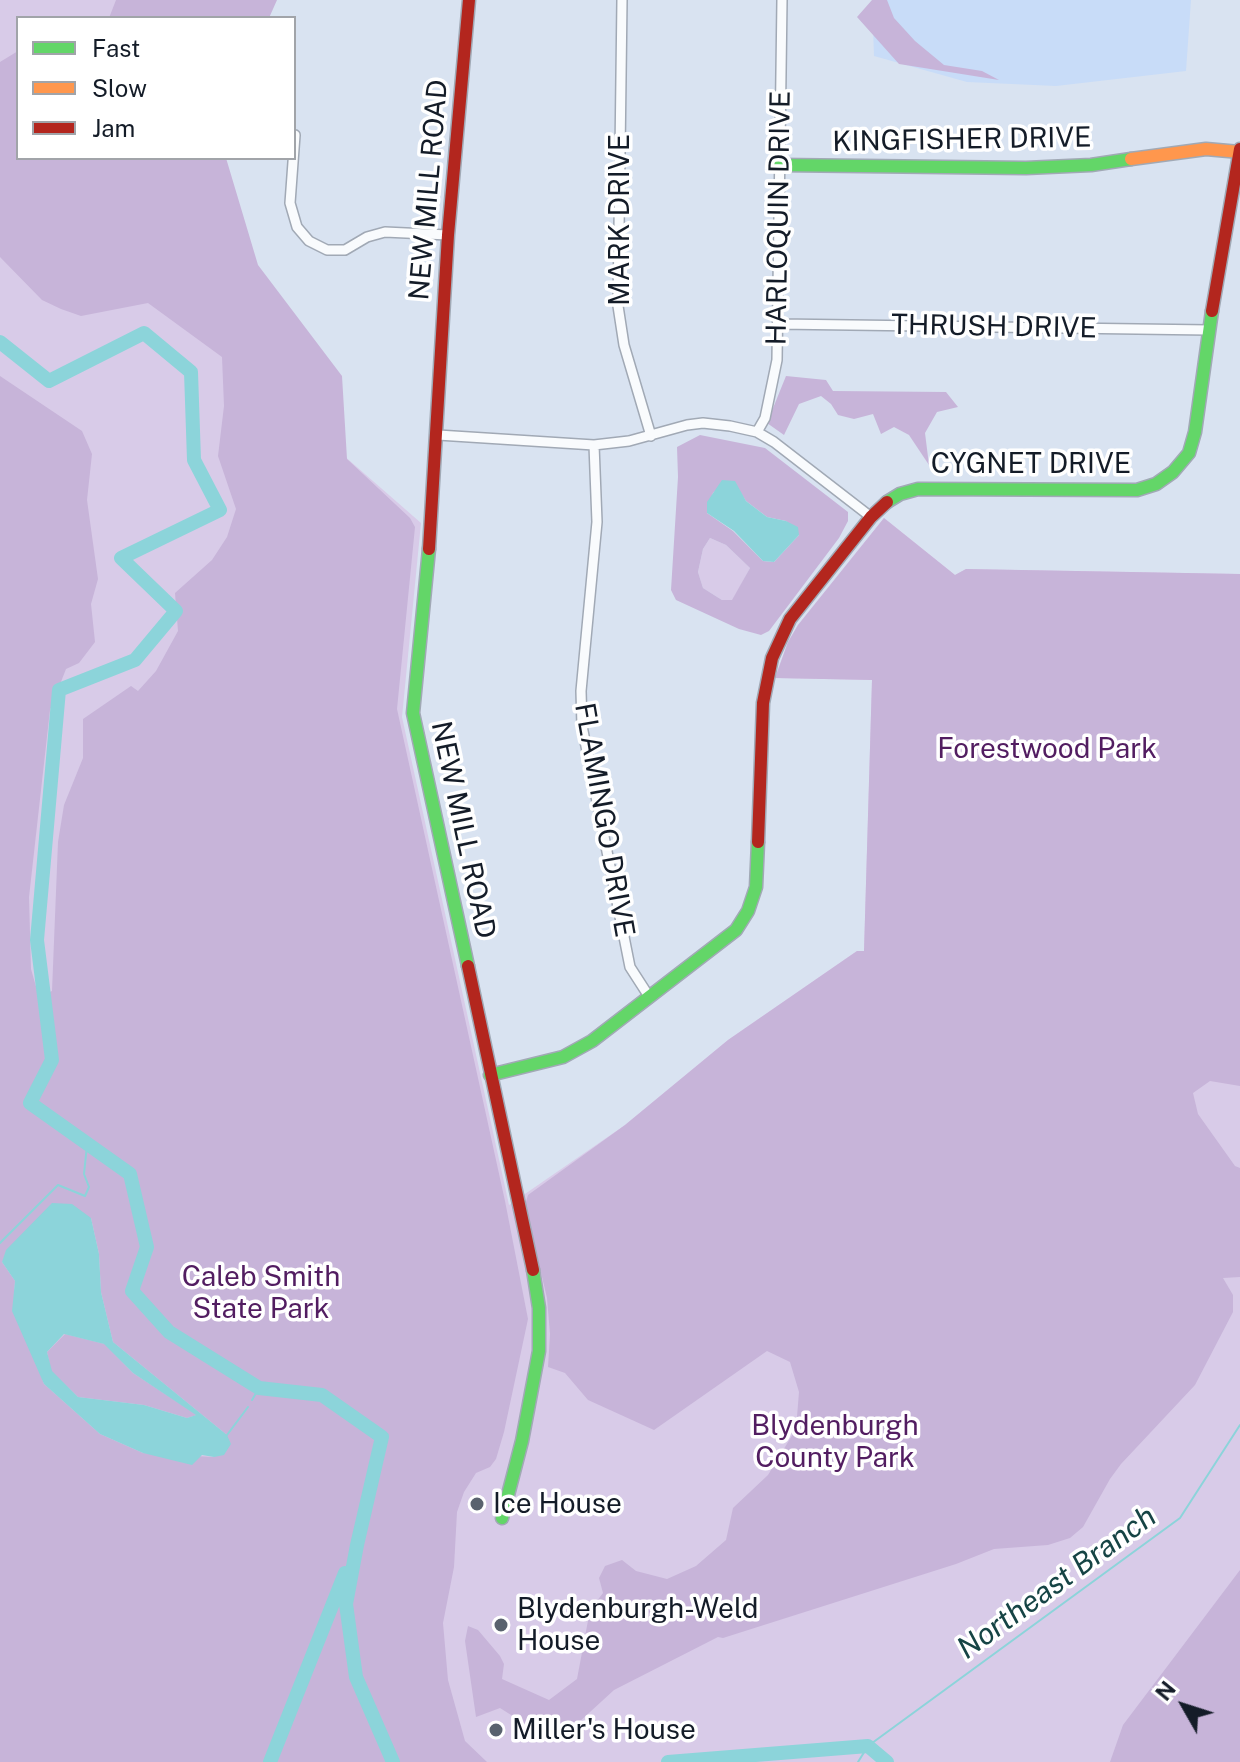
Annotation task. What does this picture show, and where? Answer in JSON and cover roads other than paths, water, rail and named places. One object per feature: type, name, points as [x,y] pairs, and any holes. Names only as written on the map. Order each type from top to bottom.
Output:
[{"type":"street","name":"NEW MILL ROAD","points":[[469,0],[448,235],[432,523],[413,713],[527,1237],[539,1308],[539,1351],[522,1441],[502,1518]]},
{"type":"street","name":"MARK DRIVE","points":[[622,0],[618,306],[624,345],[651,436]]},
{"type":"street","name":"HARLOQUIN DRIVE","points":[[757,432],[765,418],[777,360],[782,0]]},
{"type":"street","name":"KINGFISHER DRIVE","points":[[780,165],[1026,168],[1091,165],[1206,149],[1240,150]]},
{"type":"street","name":"CYGNET DRIVE","points":[[490,1075],[563,1057],[592,1041],[728,937],[748,911],[758,872],[763,703],[772,658],[790,619],[871,517],[900,494],[918,489],[1137,490],[1156,484],[1173,472],[1189,453],[1195,432],[1240,150]]},
{"type":"street","points":[[293,160],[290,203],[297,227],[309,241],[327,250],[345,250],[367,237],[385,232],[448,235]]},
{"type":"street","name":"THRUSH DRIVE","points":[[779,324],[1209,330]]},
{"type":"street","points":[[438,435],[594,445],[651,436],[703,423],[757,432],[871,517]]},
{"type":"street","name":"FLAMINGO DRIVE","points":[[594,445],[597,522],[581,691],[582,726],[630,967],[650,998]]},
{"type":"waterway","points":[[0,342],[49,381],[144,333],[191,372],[194,460],[220,510],[121,558],[176,611],[135,660],[59,690],[37,940],[52,1060],[30,1103],[130,1174],[147,1247],[132,1291],[169,1332],[259,1388],[322,1395],[382,1437],[346,1604],[356,1677],[393,1762]]},
{"type":"waterway","points":[[0,1243],[58,1185],[85,1196],[89,1187],[84,1174],[87,1145]]},
{"type":"waterway","points":[[252,1400],[259,1388]]},
{"type":"waterway","points":[[227,1435],[248,1407]]},
{"type":"waterway","name":"Northeast Branch","points":[[858,1762],[868,1746],[1180,1518],[1240,1425]]},
{"type":"waterway","points":[[270,1762],[345,1573]]},
{"type":"waterway","points":[[668,1762],[868,1746],[887,1762]]},
{"type":"place","name":"Ice House","points":[[477,1504]]},
{"type":"place","name":"Blydenburgh-Weld House","points":[[501,1625]]},
{"type":"place","name":"Miller's House","points":[[496,1730]]},
{"type":"park label","name":"Forestwood Park","points":[[1047,749]]},
{"type":"park label","name":"Caleb Smith State Park","points":[[261,1293]]},
{"type":"park label","name":"Blydenburgh County Park","points":[[835,1442]]}]
